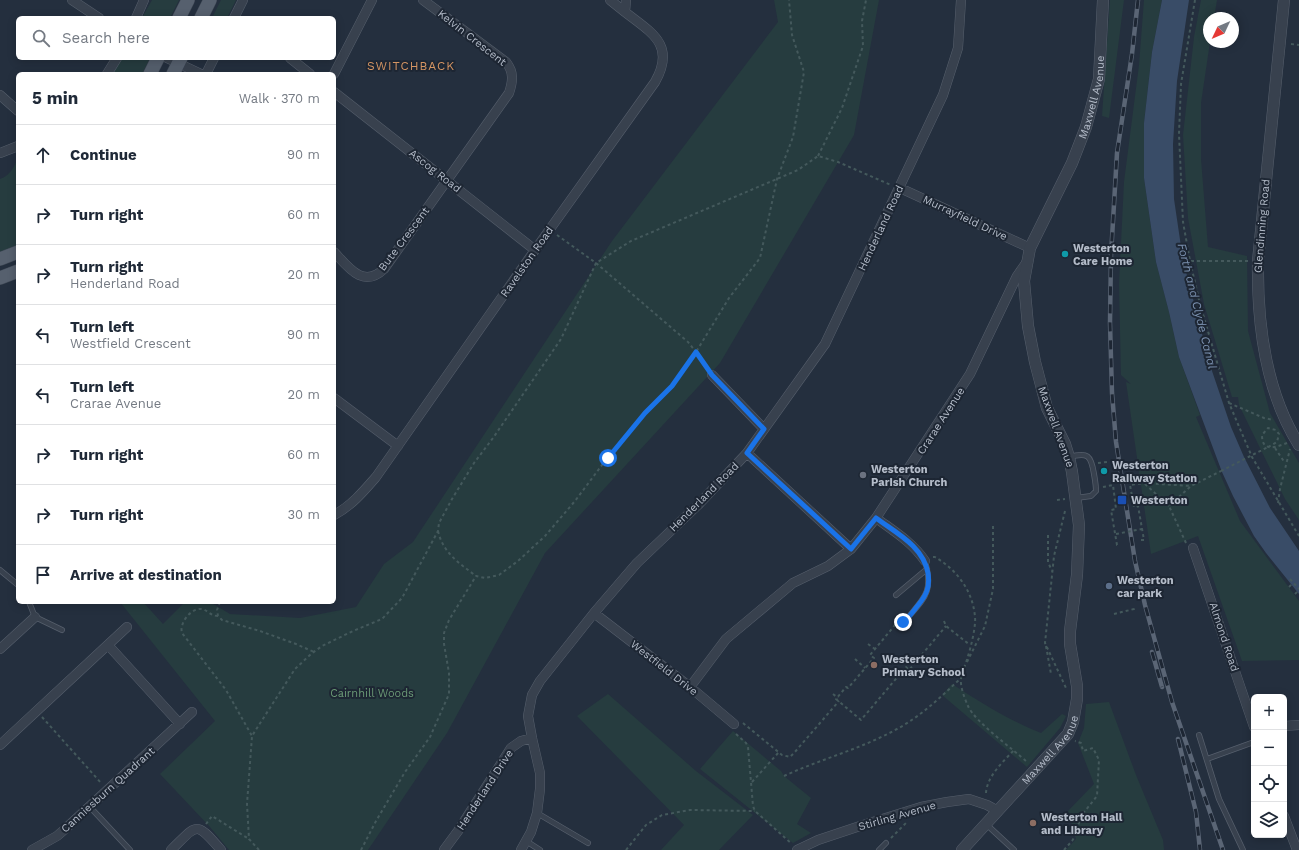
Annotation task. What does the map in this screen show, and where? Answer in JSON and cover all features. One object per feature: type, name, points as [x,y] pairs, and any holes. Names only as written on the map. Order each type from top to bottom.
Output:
[{"type":"main road","points":[[179,16],[188,0]]},
{"type":"main road","points":[[202,16],[210,0]]},
{"type":"main road","points":[[151,72],[157,60]]},
{"type":"main road","points":[[0,259],[16,253]]},
{"type":"main road","points":[[0,278],[16,272]]},
{"type":"street","points":[[72,0],[95,16]]},
{"type":"street","points":[[137,16],[144,0]]},
{"type":"street","points":[[236,16],[243,0]]},
{"type":"street","points":[[335,72],[372,0]]},
{"type":"street","name":"Kelvin Crescent","points":[[423,0],[506,62],[513,74],[513,82],[509,93],[447,180]]},
{"type":"street","name":"Ravelston Road","points":[[336,514],[343,510],[361,494],[398,446],[661,72],[663,60],[661,47],[654,34],[610,0]]},
{"type":"street","points":[[625,12],[626,0]]},
{"type":"street","name":"Henderland Road","points":[[521,850],[531,832],[537,813],[540,789],[540,773],[528,716],[532,695],[540,681],[637,562],[698,505],[747,453],[825,344],[943,95],[958,48],[961,0]]},
{"type":"street","name":"Maxwell Avenue","points":[[962,850],[1068,734],[1076,711],[1077,686],[1070,644],[1070,632],[1077,575],[1078,525],[1076,502],[1069,457],[1047,408],[1035,362],[1028,326],[1024,281],[1030,248],[1072,163],[1086,127],[1099,79],[1103,0]]},
{"type":"street","name":"Glendinning Road","points":[[1284,0],[1258,262],[1257,293],[1265,357],[1275,393],[1286,421],[1298,441]]},
{"type":"street","points":[[108,72],[116,60]]},
{"type":"street","points":[[207,72],[213,60]]},
{"type":"street","points":[[292,60],[308,72]]},
{"type":"street","points":[[175,63],[196,72]]},
{"type":"street","name":"Ascog Road","points":[[336,94],[535,250]]},
{"type":"street","points":[[0,95],[16,109]]},
{"type":"street","points":[[0,153],[16,147]]},
{"type":"street","name":"Bute Crescent","points":[[336,254],[353,272],[360,276],[374,276],[381,272],[447,180]]},
{"type":"street","name":"Murrayfield Drive","points":[[900,188],[1030,248]]},
{"type":"street","name":"Crarae Avenue","points":[[690,687],[726,639],[793,583],[828,566],[851,549],[876,518],[970,374],[1017,276],[1026,264]]},
{"type":"street","points":[[712,375],[764,429]]},
{"type":"street","points":[[336,400],[398,446]]},
{"type":"street","points":[[747,453],[851,549]]},
{"type":"street","points":[[876,518],[916,548],[926,565]]},
{"type":"street","name":"Almond Road","points":[[1194,548],[1251,718]]},
{"type":"street","name":"Westfield Drive","points":[[594,613],[690,687],[734,724]]},
{"type":"street","points":[[0,649],[35,617]]},
{"type":"street","points":[[0,744],[127,626]]},
{"type":"street","points":[[108,645],[180,724]]},
{"type":"street","name":"Canniesburn Quadrant","points":[[32,850],[57,836],[108,791],[192,712]]},
{"type":"street","points":[[1287,726],[1299,724]]},
{"type":"street","name":"Henderland Drive","points":[[444,850],[458,831],[511,748],[532,738]]},
{"type":"street","name":"Stirling Avenue","points":[[798,850],[818,840],[921,808],[969,799],[987,805],[998,811]]},
{"type":"street","points":[[1287,823],[1298,850]]},
{"type":"street","points":[[171,850],[191,830],[196,828],[202,829],[221,850]]},
{"type":"lane","points":[[1069,457],[1084,454],[1091,459],[1096,488],[1091,496],[1076,502]]},
{"type":"lane","points":[[896,595],[926,565]]},
{"type":"lane","points":[[905,621],[928,591],[929,583],[926,565]]},
{"type":"lane","points":[[0,570],[16,583]]},
{"type":"lane","points":[[30,604],[35,617],[62,630]]},
{"type":"lane","points":[[1199,735],[1219,799],[1243,850]]},
{"type":"lane","points":[[1207,759],[1251,743]]},
{"type":"lane","points":[[90,807],[130,850]]},
{"type":"lane","points":[[537,813],[588,843]]},
{"type":"lane","points":[[986,824],[1014,850]]},
{"type":"lane","points":[[526,841],[540,850]]},
{"type":"lane","points":[[879,850],[886,843]]},
{"type":"path","points":[[438,532],[441,542],[448,553],[458,563],[476,576],[485,578],[498,575],[518,561],[545,536],[645,413],[672,386],[696,352],[729,298],[760,258],[777,179],[793,137],[804,72],[792,35],[789,0]]},
{"type":"path","points":[[249,839],[247,804],[252,736],[295,669],[314,652],[353,630],[382,619],[402,598],[438,532],[439,523],[442,517],[474,463],[494,438],[561,339],[596,263],[631,241],[798,170],[818,156],[842,108],[863,46],[862,21],[866,0]]},
{"type":"path","points":[[1195,0],[1181,84],[1179,134],[1183,222],[1190,261],[1200,304],[1229,404],[1252,457],[1299,536]]},
{"type":"path","points":[[818,156],[838,162],[900,188]]},
{"type":"path","points":[[558,236],[596,263],[688,342],[712,375]]},
{"type":"path","points":[[1190,261],[1258,262]]},
{"type":"path","points":[[1229,404],[1264,418],[1286,421]]},
{"type":"path","points":[[1169,506],[1192,485],[1262,450],[1268,447],[1274,445],[1277,442],[1279,434],[1276,430],[1268,428],[1263,433],[1262,439],[1267,447],[1270,448],[1275,448],[1298,441]]},
{"type":"path","points":[[1278,503],[1289,451],[1298,441]]},
{"type":"path","points":[[1275,448],[1286,464]]},
{"type":"path","points":[[1141,540],[1144,540],[1138,506],[1134,507],[1130,485],[1144,483],[1192,485]]},
{"type":"path","points":[[1144,483],[1169,506],[1187,545],[1194,548]]},
{"type":"path","points":[[1096,488],[1113,485],[1116,509],[1111,510],[1119,545]]},
{"type":"path","points":[[1057,500],[1063,499]]},
{"type":"path","points":[[1051,674],[1045,643],[1054,556],[1066,508],[1076,502]]},
{"type":"path","points":[[965,665],[985,626],[993,589],[993,524]]},
{"type":"path","points":[[1116,534],[1142,529]]},
{"type":"path","points":[[1048,535],[1048,562],[1052,573]]},
{"type":"path","points":[[784,776],[878,739],[898,729],[932,706],[961,678],[976,618],[970,595],[963,581],[956,572],[935,557]]},
{"type":"path","points":[[361,850],[405,772],[430,737],[450,694],[444,633],[449,620],[476,576]]},
{"type":"path","points":[[1290,579],[1299,590],[1295,594]]},
{"type":"path","points":[[1289,587],[1293,583]]},
{"type":"path","points":[[219,604],[217,610],[218,616],[222,620],[260,631],[314,652]]},
{"type":"path","points":[[218,616],[213,616],[205,609],[201,608],[194,610],[185,619],[181,628],[182,633],[226,690],[252,736]]},
{"type":"path","points":[[1114,614],[1134,608]]},
{"type":"path","points":[[838,698],[846,687],[848,688],[874,658],[870,655],[895,625],[898,628],[905,621]]},
{"type":"path","points":[[944,621],[946,626],[970,645]]},
{"type":"path","points":[[834,694],[838,698],[836,699],[861,720],[906,667],[909,670],[946,626]]},
{"type":"path","points":[[1045,643],[1067,691]]},
{"type":"path","points":[[868,644],[875,649]]},
{"type":"path","points":[[855,659],[866,668]]},
{"type":"path","points":[[961,678],[969,707],[974,715],[1036,770]]},
{"type":"path","points":[[787,840],[755,811],[753,806],[748,747],[746,743],[732,730],[734,724],[741,721],[787,757],[794,753],[839,701]]},
{"type":"path","points":[[37,711],[108,791]]},
{"type":"path","points":[[1064,850],[1075,836],[1081,816],[1097,796],[1098,791],[1097,782],[1099,760],[1093,748],[1083,750]]},
{"type":"path","points":[[986,793],[991,777],[1014,750]]},
{"type":"path","points":[[752,782],[779,752]]},
{"type":"path","points":[[886,843],[921,808]]},
{"type":"path","points":[[626,850],[646,825],[662,815],[690,810],[755,811]]},
{"type":"path","points":[[212,816],[249,839],[259,850]]},
{"type":"green space","points":[[152,0],[179,0],[171,16],[143,16]]},
{"type":"green space","points":[[221,0],[236,0],[228,16],[213,16]]},
{"type":"green space","name":"Cairnhill Woods","points":[[774,0],[879,0],[854,135],[720,363],[545,553],[447,733],[368,850],[229,850],[210,827],[160,774],[215,721],[122,604],[145,604],[163,624],[183,604],[213,604],[230,614],[300,618],[356,607],[384,564],[413,542],[612,241],[778,22]]},
{"type":"green space","points":[[1110,0],[1124,0],[1109,118],[1102,116]]},
{"type":"green space","points":[[1144,0],[1162,0],[1152,52],[1144,123],[1144,178],[1156,262],[1179,357],[1200,415],[1196,417],[1240,521],[1299,601],[1299,660],[1242,661],[1198,536],[1151,554],[1126,382],[1131,384],[1121,375],[1119,284],[1124,182],[1139,65]]},
{"type":"green space","points":[[1201,0],[1217,0],[1215,12],[1203,12],[1203,48],[1209,48],[1201,103],[1201,159],[1208,247],[1247,256],[1248,331],[1270,413],[1299,463],[1299,520],[1285,499],[1239,405],[1238,397],[1232,397],[1204,304],[1188,218],[1183,135],[1194,37]]},
{"type":"green space","points":[[120,60],[149,60],[143,72],[114,72]]},
{"type":"green space","points":[[16,162],[16,246],[0,252],[0,179],[7,176]]},
{"type":"green space","points":[[952,684],[1007,717],[1041,733],[1062,714],[1066,716],[1060,728],[1027,767],[942,695]]},
{"type":"green space","points":[[608,694],[696,771],[753,815],[719,850],[661,850],[684,825],[577,716]]},
{"type":"green space","points":[[1109,702],[1136,775],[1163,840],[1164,850],[1066,850],[1076,839],[1068,811],[1094,784],[1078,743],[1084,728],[1086,704]]},
{"type":"green space","points":[[733,731],[811,798],[797,824],[811,833],[793,843],[700,769]]},
{"type":"water","points":[[1162,0],[1189,0],[1177,81],[1173,144],[1174,199],[1183,260],[1210,365],[1231,427],[1244,457],[1270,508],[1299,551],[1299,594],[1254,536],[1222,472],[1179,357],[1156,262],[1144,178],[1144,123],[1152,52]]},
{"type":"railway","points":[[1138,0],[1132,54],[1117,153],[1111,255],[1110,323],[1112,393],[1116,442],[1135,561],[1145,605],[1172,702],[1223,850]]},
{"type":"railway","points":[[1152,652],[1162,687]]},
{"type":"railway","points":[[1178,739],[1196,812],[1200,850]]},
{"type":"place","name":"Westerton Care Home","points":[[1065,254]]},
{"type":"place","name":"Westerton Railway Station","points":[[1104,471]]},
{"type":"place","name":"Westerton Parish Church","points":[[863,475]]},
{"type":"place","name":"Westerton","points":[[1122,500]]},
{"type":"place","name":"Westerton car park","points":[[1109,586]]},
{"type":"place","name":"Westerton Primary School","points":[[874,665]]},
{"type":"place","name":"Westerton Hall and Library","points":[[1033,823]]},
{"type":"district","name":"SWITCHBACK","points":[[411,66]]},
{"type":"route","points":[[608,458],[645,413],[672,386],[696,352],[712,375],[764,429],[747,453],[851,549],[876,518],[916,548],[925,561],[929,583],[928,591],[903,622]]},
{"type":"water label","name":"Forth and Clyde Canal","points":[[1197,306]]}]
